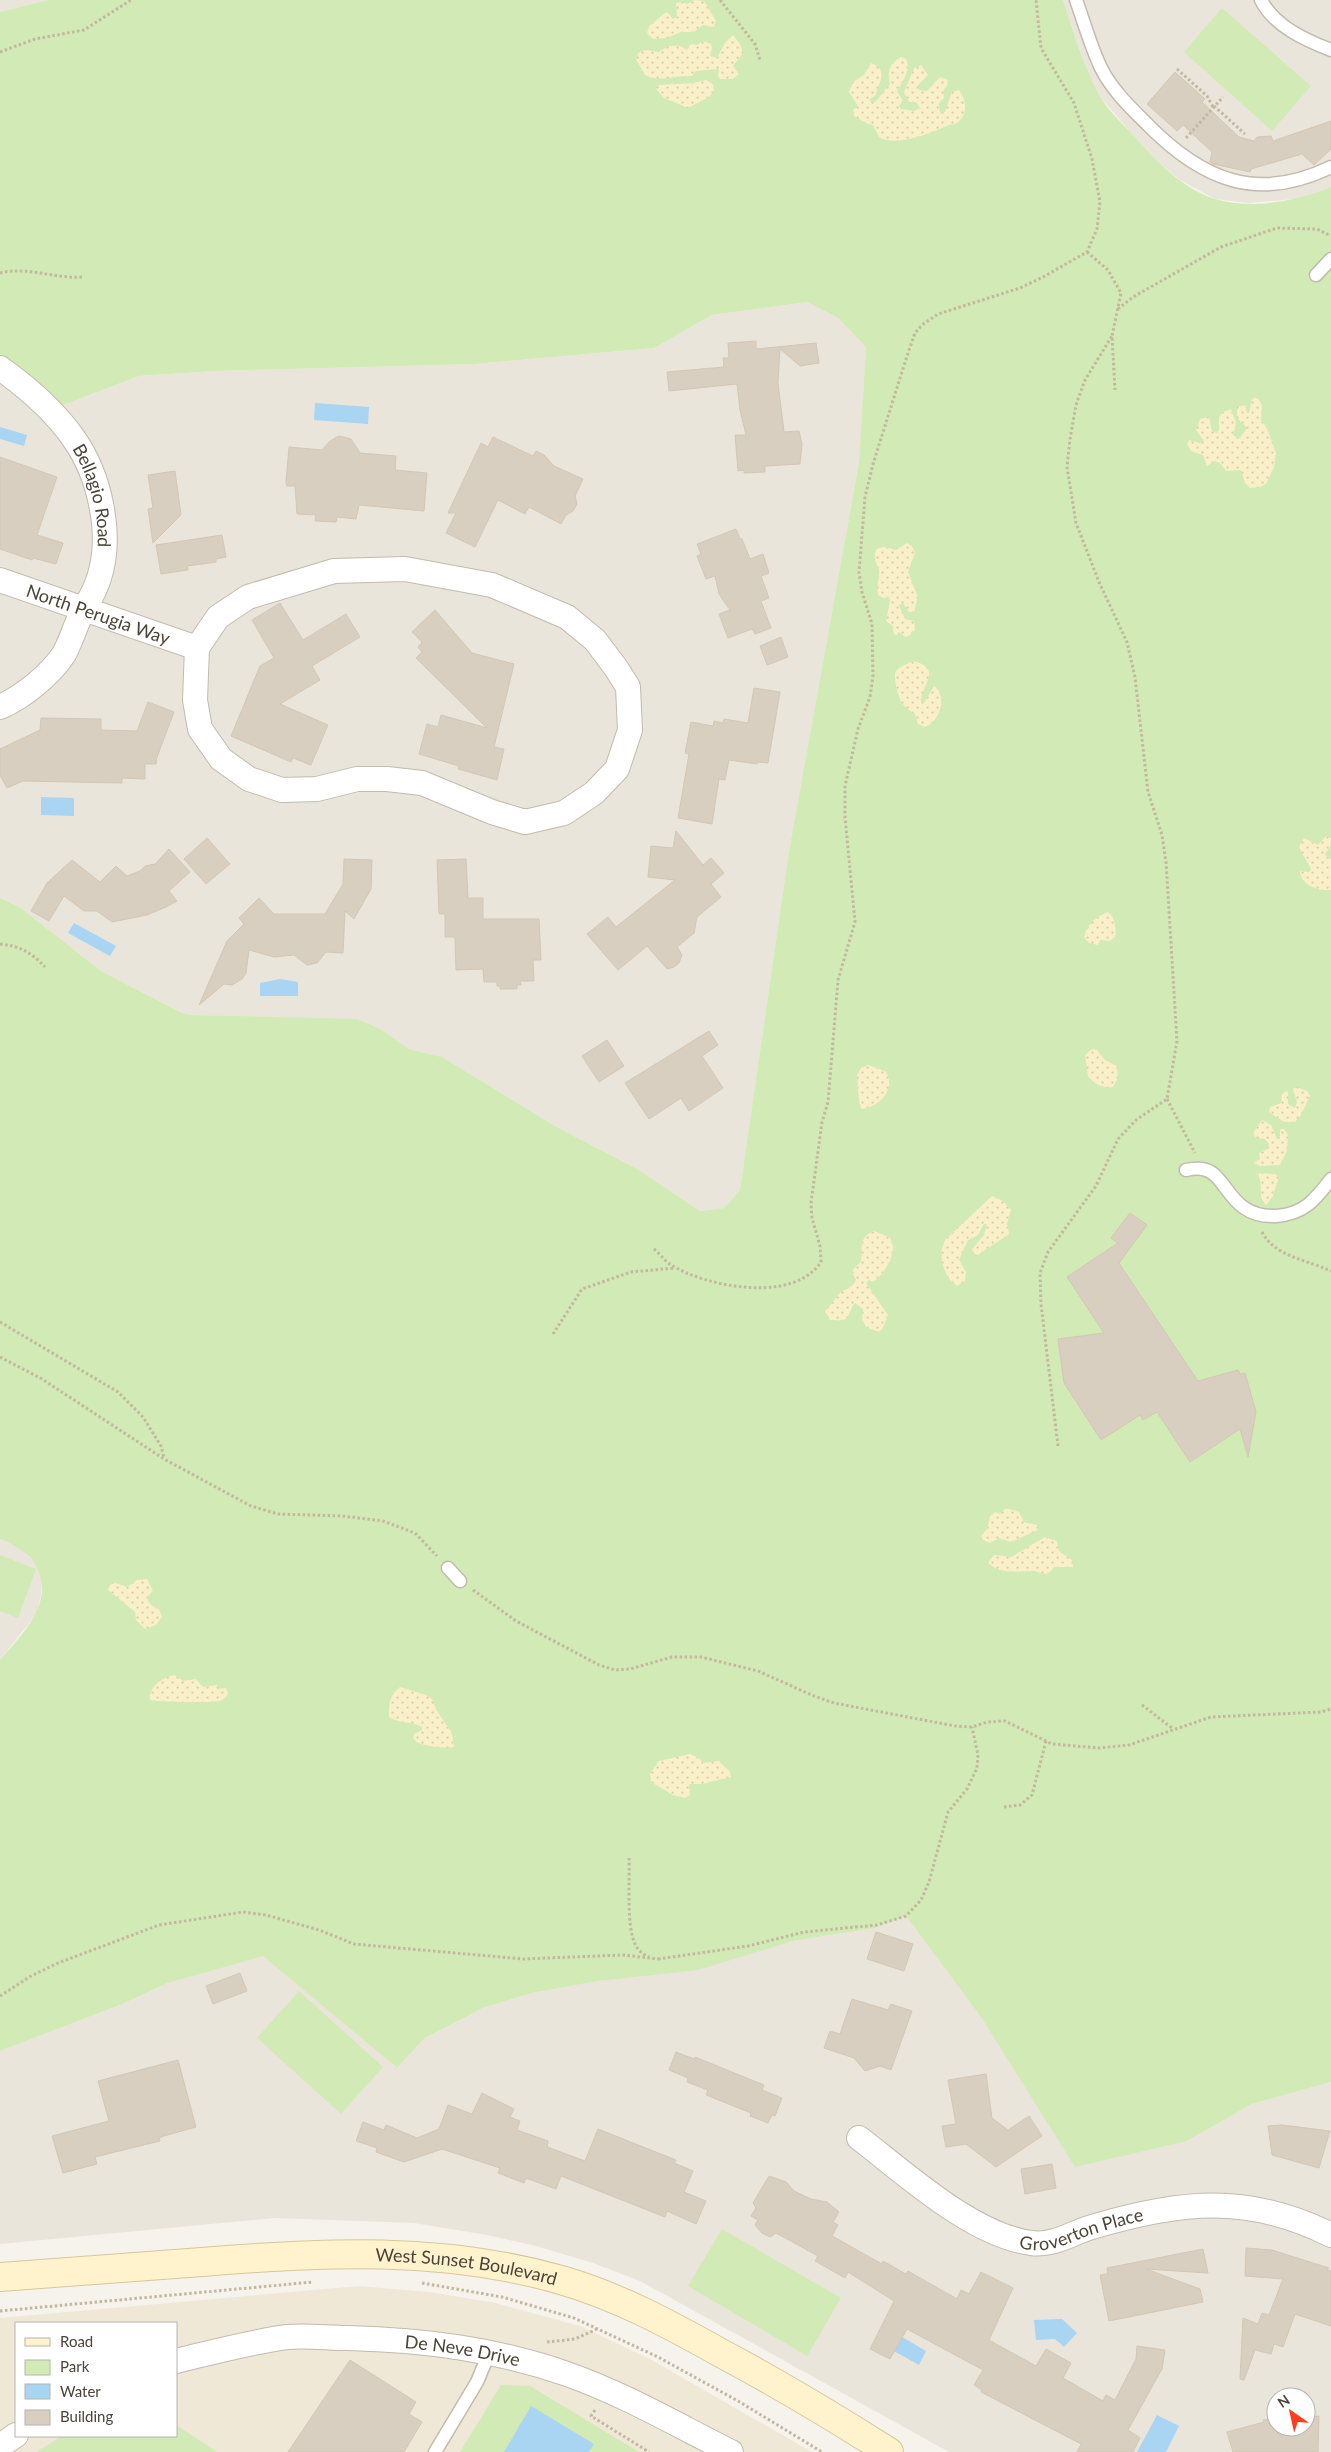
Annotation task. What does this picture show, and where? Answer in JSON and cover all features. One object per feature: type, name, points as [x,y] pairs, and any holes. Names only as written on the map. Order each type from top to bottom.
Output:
[{"type":"main road","name":"West Sunset Boulevard","points":[[0,2277],[290,2254],[386,2253],[440,2257],[542,2275],[614,2299],[675,2328],[829,2414],[889,2452]]},
{"type":"street","name":"Bellagio Road","points":[[0,368],[24,386],[50,410],[75,440],[90,471],[100,503],[105,537],[100,577],[63,654],[42,678],[11,702],[0,707]]},
{"type":"street","points":[[405,569],[492,585],[568,617],[595,640],[628,687],[630,730],[617,769],[594,793],[564,813],[525,822],[492,812],[422,783],[387,779],[357,779],[317,790],[282,790],[248,779],[221,759],[200,729],[195,700],[197,648],[218,617],[248,597],[334,571],[405,569]]},
{"type":"street","name":"North Perugia Way","points":[[0,580],[197,648]]},
{"type":"street","name":"Groverton Place","points":[[859,2138],[942,2200],[993,2234],[1032,2243],[1055,2242],[1091,2227],[1172,2207],[1221,2205],[1264,2209],[1310,2224],[1331,2235]]},
{"type":"street","name":"De Neve Drive","points":[[178,2360],[228,2348],[288,2337],[397,2339],[451,2344],[490,2352],[584,2381],[618,2395],[731,2452]]},
{"type":"street","points":[[0,2446],[15,2436]]},
{"type":"lane","points":[[1076,0],[1101,67],[1113,88],[1153,130],[1176,150],[1198,165],[1221,177],[1244,183],[1268,185],[1288,184],[1308,178],[1331,167]]},
{"type":"lane","points":[[1261,0],[1265,9],[1302,39],[1331,50]]},
{"type":"lane","points":[[1316,275],[1331,259]]},
{"type":"lane","points":[[1186,1170],[1204,1169],[1217,1179],[1233,1199],[1248,1212],[1261,1216],[1292,1215],[1315,1200],[1331,1179]]},
{"type":"lane","points":[[448,1568],[460,1581]]},
{"type":"lane","points":[[435,2452],[477,2382],[490,2352]]},
{"type":"path","points":[[0,52],[35,39],[84,30],[131,0]]},
{"type":"path","points":[[720,0],[755,44],[760,60]]},
{"type":"path","points":[[654,1249],[669,1264],[696,1277],[725,1284],[763,1288],[796,1282],[812,1272],[820,1262],[820,1246],[810,1210],[822,1122],[828,1102],[838,980],[855,922],[845,818],[845,786],[858,729],[870,697],[873,675],[872,624],[862,592],[859,572],[865,497],[873,464],[915,333],[922,325],[938,314],[956,307],[1020,288],[1087,252],[1097,229],[1100,202],[1092,159],[1074,103],[1041,48],[1036,0]]},
{"type":"path","points":[[1176,69],[1207,96],[1214,106],[1245,134]]},
{"type":"path","points":[[1176,150],[1222,96]]},
{"type":"path","points":[[1118,309],[1133,297],[1221,246],[1277,228],[1318,229],[1331,236]]},
{"type":"path","points":[[1087,252],[1108,270],[1121,293],[1112,336],[1115,390]]},
{"type":"path","points":[[0,273],[14,270],[56,277],[82,277]]},
{"type":"path","points":[[1112,336],[1085,380],[1076,404],[1070,439],[1068,467],[1076,523],[1098,582],[1127,642],[1135,677],[1148,792],[1162,835],[1172,948],[1177,1041],[1167,1099],[1204,1169]]},
{"type":"path","points":[[0,944],[20,947],[30,953],[45,967]]},
{"type":"path","points":[[1058,1446],[1041,1304],[1040,1273],[1048,1252],[1096,1186],[1118,1139],[1136,1120],[1167,1099]]},
{"type":"path","points":[[1261,1216],[1260,1229],[1272,1245],[1285,1254],[1331,1271]]},
{"type":"path","points":[[553,1334],[582,1289],[631,1272],[676,1268]]},
{"type":"path","points":[[0,1322],[118,1392],[143,1417],[161,1446],[164,1459]]},
{"type":"path","points":[[0,1357],[42,1379],[164,1459],[251,1506],[278,1514],[360,1518],[398,1526],[414,1533],[423,1540],[448,1568]]},
{"type":"path","points":[[460,1581],[516,1621],[599,1665],[615,1670],[630,1670],[672,1657],[701,1656],[758,1671],[834,1703],[955,1726],[972,1727],[996,1721],[1005,1721],[1052,1744],[1075,1747],[1129,1745],[1173,1728],[1211,1717],[1313,1712],[1331,1709]]},
{"type":"path","points":[[1142,1706],[1173,1728]]},
{"type":"path","points":[[0,1996],[31,1976],[58,1963],[158,1926],[242,1912],[266,1915],[319,1930],[354,1944],[524,1959],[623,1955],[658,1959],[748,1946],[817,1930],[877,1925],[906,1916],[921,1900],[929,1882],[948,1812],[967,1789],[977,1768],[978,1755],[972,1727]]},
{"type":"path","points":[[1004,1806],[1020,1806],[1032,1795],[1046,1741]]},
{"type":"path","points":[[629,1858],[630,1926],[635,1945],[640,1952],[648,1957],[658,1959]]},
{"type":"path","points":[[0,2311],[322,2281]]},
{"type":"path","points":[[415,2283],[502,2297],[574,2318],[658,2357],[738,2401],[822,2452]]},
{"type":"path","points":[[575,2339],[597,2329]]},
{"type":"path","points":[[598,2405],[591,2416],[649,2452]]},
{"type":"shaded area","points":[[0,0],[48,0],[0,12]]},
{"type":"shaded area","points":[[1063,0],[1331,0],[1331,187],[1305,198],[1249,203],[1215,199],[1180,180],[1152,157],[1101,98],[1087,71]]},
{"type":"shaded area","points":[[807,302],[838,318],[866,347],[859,462],[789,851],[740,1190],[724,1208],[700,1211],[639,1170],[555,1126],[442,1057],[409,1049],[382,1030],[250,1017],[182,1013],[101,971],[21,908],[0,898],[0,384],[41,416],[50,410],[139,376],[214,371],[475,364],[654,348],[712,315]]},
{"type":"shaded area","points":[[0,1539],[6,1540],[34,1558],[42,1579],[37,1613],[0,1660]]},
{"type":"shaded area","points":[[906,1916],[983,2020],[1187,2141],[1252,2104],[1331,2082],[1331,2452],[949,2452],[640,2281],[593,2263],[536,2246],[487,2235],[414,2223],[275,2218],[0,2244],[0,2051],[120,2005],[168,1983],[263,1955],[397,2068],[425,2038],[483,2008],[532,1993],[793,1941],[875,1928]]},
{"type":"shaded area","points":[[359,2286],[429,2292],[495,2303],[580,2326],[650,2359],[812,2452],[0,2452],[0,2318]]},
{"type":"green space","points":[[48,0],[1063,0],[1084,61],[1103,102],[1152,155],[1181,181],[1215,199],[1244,204],[1289,200],[1331,187],[1331,2082],[1252,2104],[1187,2141],[1075,2167],[983,2020],[906,1916],[875,1928],[793,1941],[698,1970],[598,1981],[532,1993],[483,2008],[425,2038],[397,2068],[263,1956],[168,1983],[120,2005],[0,2051],[0,1660],[32,1620],[38,1609],[42,1585],[38,1569],[32,1558],[12,1544],[0,1539],[0,898],[21,908],[101,971],[182,1013],[193,1015],[357,1019],[382,1030],[409,1049],[442,1057],[555,1126],[639,1170],[700,1211],[724,1208],[740,1190],[789,851],[859,462],[866,347],[838,318],[807,302],[712,315],[654,348],[475,364],[214,371],[139,376],[50,410],[0,368],[0,12]]},
{"type":"green space","points":[[1222,8],[1311,86],[1272,131],[1184,52]]},
{"type":"green space","points":[[0,1555],[36,1569],[18,1618],[0,1611]]},
{"type":"green space","points":[[299,1991],[383,2067],[341,2114],[257,2038]]},
{"type":"green space","points":[[722,2229],[841,2298],[807,2356],[688,2286]]},
{"type":"green space","points":[[501,2385],[530,2386],[639,2452],[460,2452]]},
{"type":"green space","points":[[178,2426],[217,2452],[36,2452],[60,2437],[178,2437]]},
{"type":"sand","points":[[695,0],[704,1],[716,21],[714,27],[703,25],[694,32],[681,32],[667,38],[653,39],[647,33],[649,26],[665,13],[667,12],[673,19],[677,17],[676,3],[682,2],[687,4]]},
{"type":"sand","points":[[733,35],[740,44],[743,53],[733,66],[739,74],[733,79],[720,79],[718,76],[719,69],[696,71],[692,76],[662,79],[651,77],[645,75],[636,59],[638,53],[645,50],[659,52],[668,47],[680,46],[686,50],[691,44],[697,45],[703,41],[711,44],[710,56],[717,58],[725,43]]},
{"type":"sand","points":[[901,57],[906,59],[908,67],[906,76],[897,91],[903,101],[899,106],[901,109],[914,111],[920,108],[916,102],[909,102],[904,92],[914,68],[921,65],[928,75],[917,86],[919,90],[927,91],[940,77],[948,80],[947,86],[943,91],[944,98],[939,103],[940,113],[945,112],[952,92],[959,90],[964,100],[965,108],[959,121],[921,136],[894,141],[879,137],[873,125],[854,116],[853,110],[858,106],[849,92],[853,82],[864,75],[871,63],[877,66],[880,69],[881,77],[875,96],[869,99],[871,102],[875,102],[890,84],[889,72],[891,65]]},
{"type":"sand","points":[[706,80],[713,84],[714,91],[709,97],[688,108],[664,98],[656,89],[659,85],[693,83]]},
{"type":"sand","points":[[1257,397],[1262,405],[1261,420],[1267,428],[1276,453],[1274,467],[1266,484],[1250,488],[1245,483],[1241,470],[1226,471],[1220,463],[1215,461],[1207,466],[1203,455],[1191,451],[1187,444],[1189,440],[1199,443],[1204,441],[1196,430],[1200,419],[1209,417],[1212,431],[1217,433],[1219,430],[1219,417],[1223,412],[1231,409],[1236,423],[1233,435],[1239,439],[1247,428],[1237,418],[1237,407],[1245,405],[1247,413],[1249,413],[1252,399]]},
{"type":"sand","points":[[907,543],[912,546],[915,553],[908,572],[918,597],[914,612],[909,612],[903,603],[899,605],[905,619],[914,621],[915,630],[907,638],[899,632],[896,635],[893,633],[893,626],[886,621],[890,600],[889,597],[883,598],[878,595],[879,568],[875,560],[875,553],[877,548],[885,547],[896,550]]},
{"type":"sand","points":[[913,661],[922,664],[929,673],[921,702],[924,703],[934,686],[941,696],[940,708],[935,720],[925,727],[918,724],[915,714],[905,707],[901,701],[896,683],[896,671]]},
{"type":"sand","points":[[1326,836],[1331,838],[1330,847],[1325,854],[1331,859],[1331,890],[1321,890],[1307,884],[1301,876],[1300,871],[1309,872],[1311,869],[1299,847],[1304,838],[1318,845]]},
{"type":"sand","points":[[1108,912],[1115,923],[1115,937],[1110,941],[1100,940],[1098,945],[1089,943],[1084,937],[1087,929],[1096,919]]},
{"type":"sand","points":[[1092,1049],[1097,1050],[1105,1060],[1117,1066],[1118,1078],[1113,1087],[1099,1085],[1088,1076],[1085,1055]]},
{"type":"sand","points":[[868,1065],[885,1071],[889,1084],[888,1091],[880,1101],[868,1108],[862,1109],[857,1075],[861,1068]]},
{"type":"sand","points":[[1297,1087],[1307,1091],[1310,1096],[1302,1113],[1295,1122],[1284,1122],[1269,1112],[1270,1107],[1281,1103],[1282,1094],[1286,1091],[1288,1092],[1288,1104],[1295,1108],[1297,1102],[1293,1089]]},
{"type":"sand","points":[[1262,1120],[1271,1125],[1277,1139],[1280,1139],[1280,1129],[1284,1129],[1288,1135],[1287,1151],[1280,1165],[1260,1166],[1254,1163],[1260,1159],[1259,1153],[1266,1150],[1269,1144],[1265,1139],[1256,1138],[1253,1133]]},
{"type":"sand","points":[[1258,1174],[1275,1174],[1279,1177],[1273,1196],[1266,1205],[1261,1195],[1261,1183]]},
{"type":"sand","points":[[992,1196],[1003,1201],[1011,1210],[1007,1223],[1009,1234],[978,1255],[973,1253],[972,1249],[984,1235],[987,1224],[984,1224],[978,1235],[968,1240],[959,1260],[966,1272],[965,1281],[957,1286],[948,1278],[943,1266],[941,1251],[945,1240]]},
{"type":"sand","points":[[874,1231],[889,1237],[893,1248],[890,1261],[882,1273],[873,1282],[869,1280],[866,1283],[888,1315],[883,1328],[879,1332],[866,1327],[862,1319],[863,1309],[855,1303],[848,1317],[843,1320],[830,1320],[825,1311],[839,1294],[850,1287],[856,1280],[852,1271],[861,1261],[863,1240],[869,1233]]},
{"type":"sand","points":[[1006,1508],[1019,1512],[1024,1522],[1037,1525],[1038,1530],[1011,1542],[999,1538],[990,1543],[983,1540],[981,1536],[987,1529],[990,1516],[995,1512],[1000,1514]]},
{"type":"sand","points":[[1045,1537],[1057,1541],[1059,1551],[1072,1560],[1073,1567],[1054,1567],[1045,1574],[1033,1571],[1004,1571],[988,1563],[994,1555],[1011,1557]]},
{"type":"sand","points":[[147,1579],[153,1591],[147,1597],[148,1600],[159,1609],[162,1617],[156,1625],[145,1629],[136,1620],[135,1612],[107,1589],[113,1582],[127,1587],[137,1580]]},
{"type":"sand","points":[[174,1675],[183,1681],[196,1679],[203,1687],[217,1685],[218,1689],[226,1688],[228,1693],[223,1700],[215,1702],[150,1700],[151,1691],[157,1683]]},
{"type":"sand","points":[[400,1687],[426,1695],[432,1699],[437,1711],[452,1733],[454,1747],[436,1747],[418,1743],[413,1738],[414,1734],[422,1730],[422,1727],[397,1721],[389,1717],[390,1700]]},
{"type":"sand","points":[[690,1754],[699,1758],[703,1763],[719,1761],[730,1772],[731,1777],[702,1784],[689,1784],[690,1795],[685,1798],[673,1795],[651,1782],[650,1774],[659,1761]]},
{"type":"water","points":[[315,403],[369,407],[368,424],[314,420]]},
{"type":"water","points":[[0,427],[27,435],[24,446],[0,439]]},
{"type":"water","points":[[41,797],[74,798],[74,816],[41,815]]},
{"type":"water","points":[[74,923],[116,946],[110,956],[68,933]]},
{"type":"water","points":[[280,979],[298,982],[298,996],[260,996],[260,983]]},
{"type":"water","points":[[1062,2319],[1077,2333],[1064,2347],[1055,2339],[1036,2340],[1034,2320]]},
{"type":"water","points":[[902,2337],[926,2351],[919,2365],[894,2351]]},
{"type":"water","points":[[531,2406],[594,2444],[589,2452],[504,2452]]},
{"type":"water","points":[[1157,2415],[1179,2426],[1166,2452],[1137,2452]]},
{"type":"building","points":[[1175,72],[1205,99],[1202,102],[1239,137],[1254,141],[1257,137],[1271,136],[1273,141],[1331,121],[1331,149],[1314,165],[1302,154],[1251,169],[1250,172],[1213,164],[1210,162],[1212,152],[1183,125],[1177,131],[1147,104]]},
{"type":"building","points":[[756,341],[756,349],[816,343],[819,363],[800,366],[780,349],[778,383],[784,432],[799,431],[802,444],[800,464],[765,466],[765,472],[744,473],[744,470],[738,471],[735,435],[746,435],[740,410],[737,384],[669,391],[667,372],[724,367],[723,358],[729,358],[728,343]]},
{"type":"building","points":[[339,436],[351,439],[360,453],[396,456],[395,470],[427,473],[424,511],[359,505],[356,519],[337,517],[336,522],[315,521],[316,515],[297,514],[295,486],[287,486],[286,482],[289,447],[322,450],[330,441]]},
{"type":"building","points":[[493,437],[533,456],[536,451],[544,455],[554,466],[583,479],[575,496],[577,504],[573,511],[566,515],[561,524],[529,507],[525,514],[498,500],[475,547],[446,533],[456,513],[448,513],[481,443],[488,447]]},
{"type":"building","points":[[0,457],[57,477],[37,535],[63,543],[56,564],[33,558],[32,560],[0,549]]},
{"type":"building","points":[[175,471],[181,515],[153,543],[148,509],[153,508],[148,475]]},
{"type":"building","points":[[736,529],[750,559],[763,554],[769,573],[761,576],[769,598],[761,601],[771,628],[755,634],[752,629],[728,638],[719,614],[730,610],[719,594],[715,576],[706,579],[697,556],[701,554],[697,544]]},
{"type":"building","points":[[222,535],[226,557],[216,559],[216,562],[187,566],[188,570],[161,574],[156,545]]},
{"type":"building","points":[[280,603],[303,640],[346,614],[360,637],[312,666],[320,680],[280,704],[328,725],[311,765],[293,758],[291,762],[231,736],[260,666],[274,658],[252,620]]},
{"type":"building","points":[[435,610],[472,653],[514,664],[494,747],[504,749],[497,780],[458,769],[459,766],[419,754],[427,724],[438,727],[441,715],[487,728],[416,658],[422,652],[418,647],[422,642],[412,632]]},
{"type":"building","points":[[781,637],[788,657],[767,665],[760,646]]},
{"type":"building","points":[[754,688],[780,692],[768,763],[758,762],[757,764],[729,760],[725,780],[719,779],[712,824],[678,818],[689,754],[685,753],[691,722],[713,726],[714,721],[723,723],[724,719],[748,723]]},
{"type":"building","points":[[148,702],[174,712],[156,764],[145,764],[145,779],[122,778],[122,783],[23,781],[7,788],[0,775],[0,749],[40,730],[41,718],[101,719],[101,730],[137,731]]},
{"type":"building","points":[[676,831],[703,865],[711,858],[724,873],[711,884],[721,897],[697,917],[694,933],[677,947],[682,955],[679,963],[674,967],[667,969],[647,946],[618,970],[587,934],[608,917],[616,927],[675,880],[648,877],[651,846],[673,848]]},
{"type":"building","points":[[207,838],[230,864],[206,884],[184,859]]},
{"type":"building","points":[[169,849],[190,872],[169,891],[177,901],[166,907],[147,915],[112,922],[97,911],[84,911],[64,896],[49,921],[31,911],[47,883],[72,860],[100,882],[116,866],[127,876],[140,871],[145,866],[155,864]]},
{"type":"building","points":[[344,859],[372,860],[371,889],[354,919],[345,911],[343,953],[326,952],[317,963],[307,965],[294,955],[274,957],[249,950],[246,973],[242,979],[232,985],[224,984],[199,1005],[227,941],[244,924],[239,918],[259,898],[274,914],[325,914],[343,884]]},
{"type":"building","points":[[466,859],[468,898],[483,898],[483,919],[539,919],[541,960],[533,960],[534,981],[520,981],[521,985],[517,985],[517,989],[500,989],[500,986],[497,986],[497,982],[484,982],[483,969],[456,970],[455,937],[445,937],[445,914],[439,914],[437,860]]},
{"type":"building","points":[[709,1031],[718,1045],[702,1056],[723,1088],[689,1111],[681,1098],[649,1119],[625,1083]]},
{"type":"building","points":[[607,1040],[624,1066],[599,1082],[582,1056]]},
{"type":"building","points":[[1130,1213],[1147,1225],[1119,1263],[1198,1381],[1238,1370],[1240,1374],[1245,1373],[1256,1412],[1248,1457],[1240,1429],[1190,1462],[1157,1412],[1143,1420],[1140,1415],[1101,1440],[1064,1383],[1058,1339],[1104,1333],[1067,1277],[1118,1243],[1111,1238]]},
{"type":"building","points":[[876,1932],[913,1944],[904,1971],[867,1959]]},
{"type":"building","points":[[240,1973],[247,1991],[213,2004],[206,1986]]},
{"type":"building","points":[[852,1999],[888,2010],[891,2004],[912,2011],[891,2070],[880,2066],[865,2071],[854,2058],[824,2048],[830,2031],[840,2034]]},
{"type":"building","points":[[676,2052],[694,2059],[695,2057],[764,2085],[762,2090],[782,2098],[775,2116],[772,2115],[768,2123],[750,2116],[751,2113],[706,2095],[708,2090],[687,2082],[688,2078],[669,2070]]},
{"type":"building","points":[[178,2060],[196,2127],[164,2136],[159,2138],[160,2141],[95,2157],[97,2164],[63,2173],[52,2136],[109,2121],[98,2081]]},
{"type":"building","points":[[986,2074],[992,2118],[1008,2130],[1029,2116],[1042,2136],[996,2167],[966,2144],[946,2147],[942,2126],[956,2124],[948,2080]]},
{"type":"building","points":[[482,2093],[514,2109],[510,2117],[520,2121],[517,2130],[548,2141],[547,2147],[585,2161],[598,2129],[676,2160],[674,2163],[693,2171],[684,2192],[706,2201],[696,2224],[667,2211],[665,2217],[561,2176],[556,2189],[526,2178],[524,2183],[498,2173],[500,2168],[442,2149],[404,2162],[376,2152],[377,2148],[356,2141],[363,2122],[384,2130],[386,2125],[417,2138],[439,2129],[448,2105],[472,2114]]},
{"type":"building","points":[[1282,2125],[1330,2131],[1319,2168],[1272,2155],[1268,2126]]},
{"type":"building","points":[[1052,2164],[1056,2188],[1025,2194],[1021,2169]]},
{"type":"building","points":[[769,2176],[786,2182],[794,2191],[811,2199],[827,2202],[839,2212],[833,2222],[838,2225],[832,2236],[882,2264],[883,2261],[906,2274],[908,2271],[957,2299],[961,2290],[969,2294],[981,2272],[1013,2288],[989,2340],[1036,2366],[1046,2349],[1071,2363],[1063,2378],[1103,2401],[1106,2395],[1115,2400],[1136,2359],[1137,2346],[1165,2350],[1162,2369],[1128,2430],[1140,2438],[1133,2452],[1077,2452],[1081,2444],[981,2392],[982,2390],[974,2385],[983,2370],[907,2329],[890,2359],[870,2349],[894,2301],[848,2272],[845,2278],[815,2261],[818,2256],[776,2233],[770,2237],[762,2233],[755,2225],[758,2220],[751,2216],[756,2208],[753,2203]]},
{"type":"building","points":[[1246,2248],[1272,2250],[1329,2268],[1327,2270],[1331,2271],[1331,2326],[1295,2314],[1283,2347],[1274,2344],[1271,2354],[1255,2350],[1244,2380],[1240,2379],[1243,2318],[1258,2324],[1262,2313],[1269,2315],[1283,2279],[1245,2276]]},
{"type":"building","points":[[1203,2249],[1208,2273],[1146,2269],[1200,2289],[1203,2302],[1109,2321],[1100,2275],[1108,2274],[1107,2268]]},
{"type":"building","points":[[350,2360],[416,2402],[409,2414],[422,2422],[404,2452],[288,2452]]},
{"type":"building","points":[[1316,2416],[1319,2416],[1318,2452],[1233,2452],[1227,2432],[1264,2422],[1263,2420],[1266,2420],[1266,2437],[1316,2437]]}]
